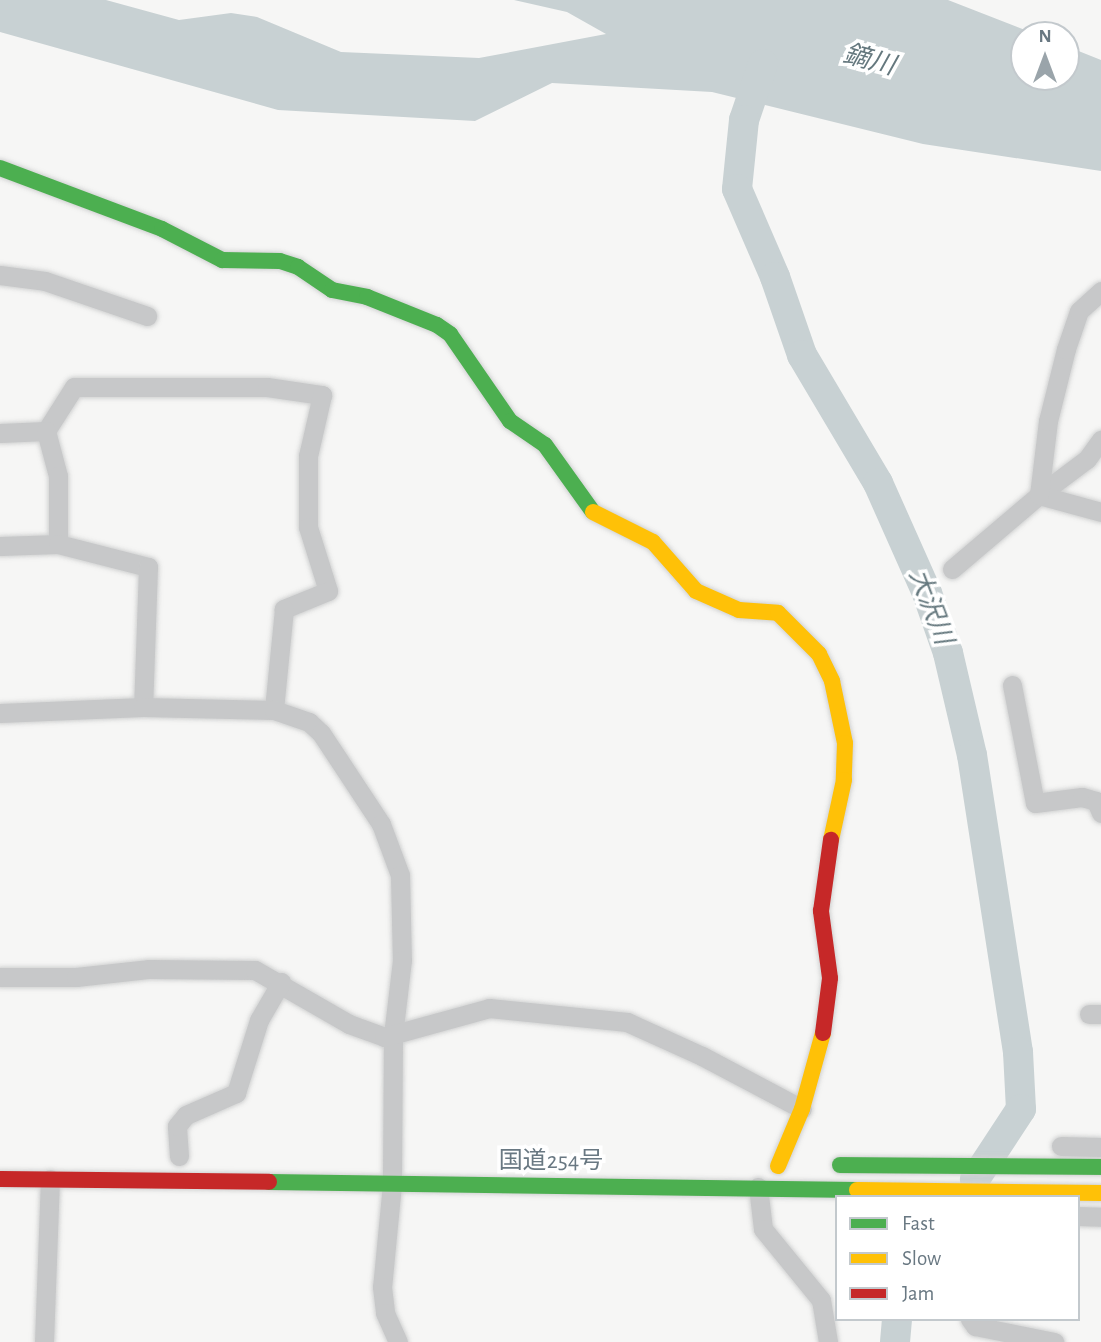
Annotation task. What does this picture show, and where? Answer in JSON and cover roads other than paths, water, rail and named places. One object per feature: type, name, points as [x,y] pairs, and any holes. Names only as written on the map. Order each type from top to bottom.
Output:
[{"type":"main road","points":[[0,168],[162,229],[222,260],[280,261],[298,267],[332,290],[368,298],[438,325],[450,334],[510,421],[545,444],[593,513],[653,542],[696,591],[740,610],[778,613],[819,654],[832,681],[845,763],[821,911],[830,978],[826,1022],[802,1110],[778,1166]]},
{"type":"main road","points":[[818,1165],[1101,1167]]},
{"type":"main road","name":"国道254号","points":[[0,1179],[758,1186],[1101,1193]]},
{"type":"street","points":[[0,275],[45,281],[147,316]]},
{"type":"street","points":[[1039,495],[1048,421],[1066,349],[1079,311],[1101,291]]},
{"type":"street","points":[[58,544],[58,476],[46,431],[74,387],[267,387],[322,396],[309,456],[309,527],[328,591],[284,609],[274,710]]},
{"type":"street","points":[[0,433],[46,431]]},
{"type":"street","points":[[952,569],[1039,495],[1087,459],[1101,440]]},
{"type":"street","points":[[1039,495],[1101,512]]},
{"type":"street","points":[[0,546],[58,544],[148,566],[143,707]]},
{"type":"street","points":[[1012,685],[1035,803],[1082,797],[1096,801],[1101,813]]},
{"type":"street","points":[[0,713],[143,707],[274,710],[309,722],[321,733],[382,824],[395,853],[400,875],[402,960],[393,1035],[392,1184],[382,1287],[385,1313],[398,1342]]},
{"type":"street","points":[[0,977],[230,968],[255,970],[281,982],[349,1024],[393,1035],[489,1007],[514,1007],[627,1022],[692,1050],[802,1110]]},
{"type":"street","points":[[179,1156],[177,1126],[186,1115],[236,1093],[259,1020],[281,982]]},
{"type":"street","points":[[1061,1146],[1101,1147]]},
{"type":"street","points":[[44,1342],[50,1179]]},
{"type":"street","points":[[758,1186],[763,1229],[821,1300],[828,1342]]},
{"type":"street","points":[[1080,1216],[1101,1217]]},
{"type":"street","points":[[971,1321],[975,1326],[1052,1342]]},
{"type":"water","name":"鏑川","points":[[0,0],[106,0],[179,20],[231,13],[257,17],[341,52],[479,58],[606,34],[567,12],[514,0],[948,0],[1010,24],[1010,91],[1080,91],[1080,52],[1101,60],[1101,171],[923,144],[712,92],[552,83],[475,121],[278,110],[0,32]]},
{"type":"waterway","name":"大沢川","points":[[763,64],[744,120],[737,189],[775,277],[802,355],[878,483],[927,593],[948,653],[972,755],[1018,1052],[1021,1109],[975,1179]]},
{"type":"waterway","name":"大沢川","points":[[895,1342],[897,1321]]}]
